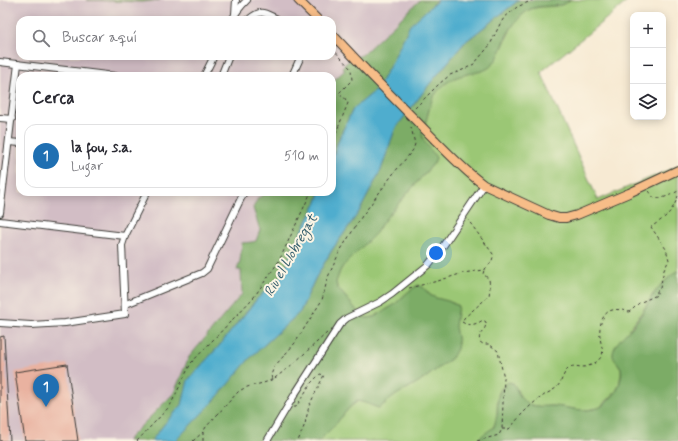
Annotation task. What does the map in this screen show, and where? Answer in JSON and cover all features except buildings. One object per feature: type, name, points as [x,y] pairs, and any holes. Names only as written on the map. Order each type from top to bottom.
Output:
[{"type":"main road","points":[[298,0],[314,16]]},
{"type":"main road","points":[[336,38],[435,140],[476,179],[484,185],[549,215],[562,218],[577,215],[678,170]]},
{"type":"street","points":[[234,16],[236,0]]},
{"type":"street","points":[[235,16],[243,4],[248,0]]},
{"type":"street","points":[[253,16],[259,12],[264,12],[272,16]]},
{"type":"street","points":[[206,72],[212,60]]},
{"type":"street","points":[[223,72],[227,60]]},
{"type":"street","points":[[294,72],[299,60]]},
{"type":"street","points":[[0,62],[83,72]]},
{"type":"street","points":[[17,72],[18,64]]},
{"type":"street","points":[[0,213],[3,164],[9,142],[16,82]]},
{"type":"street","points":[[0,118],[12,119]]},
{"type":"street","points":[[9,142],[16,143]]},
{"type":"street","points":[[267,441],[340,324],[347,318],[380,302],[392,294],[428,265],[441,249],[484,185]]},
{"type":"street","points":[[0,323],[31,325],[72,322],[125,314],[126,304],[122,245],[145,196]]},
{"type":"street","points":[[126,304],[202,273],[207,269],[242,196]]},
{"type":"street","points":[[0,221],[125,236]]},
{"type":"path","points":[[415,108],[439,84],[450,76],[474,64],[490,45],[504,18],[517,7],[533,0]]},
{"type":"path","points":[[336,52],[351,69],[352,80],[339,93],[339,95],[344,96],[348,103],[336,132]]},
{"type":"path","points":[[272,379],[274,367],[295,342],[322,300],[328,276],[340,251],[362,216],[413,150],[415,144],[411,124]]},
{"type":"path","points":[[502,429],[509,429],[515,424],[523,412],[558,387],[566,370],[570,367],[586,367],[597,362],[603,352],[600,342],[601,321],[610,310],[620,309],[629,312],[640,303],[656,295],[660,288],[664,270],[669,260],[666,249],[651,227],[667,216],[672,210],[678,195],[677,192],[668,196],[657,198],[653,197],[644,186]]},
{"type":"path","points":[[137,441],[170,406],[191,363],[254,297],[279,261],[309,196]]},
{"type":"path","points":[[409,288],[464,273],[484,270],[492,260],[494,256],[493,254],[465,214]]},
{"type":"path","points":[[477,441],[499,435],[502,429],[504,378],[498,351],[489,344],[483,344],[479,340],[480,334],[485,329],[486,322],[483,320],[472,325],[462,322],[464,318],[489,296],[489,279],[483,274],[484,270]]},
{"type":"path","points":[[203,441],[206,427],[238,392],[244,388],[272,379],[311,348],[329,330]]},
{"type":"path","points":[[287,408],[296,407],[311,383],[320,374],[324,375],[309,406],[305,424],[298,441]]},
{"type":"path","points":[[193,441],[204,432]]},
{"type":"shaded area","points":[[0,0],[86,0],[142,2],[160,0],[420,0],[362,55],[351,58],[345,70],[336,78],[336,72],[16,72],[16,196],[261,196],[258,198],[253,208],[260,229],[256,241],[252,242],[240,253],[240,261],[237,270],[241,270],[242,294],[189,357],[174,393],[130,437],[128,441],[0,441]]},
{"type":"green space","points":[[86,0],[160,0],[142,2]]},
{"type":"green space","points":[[420,0],[438,0],[435,1],[391,64],[376,91],[353,109],[336,147],[336,78],[345,70],[342,67],[352,58],[362,55]]},
{"type":"green space","points":[[519,0],[570,0],[560,5],[532,8],[527,11],[510,30],[499,55],[490,67],[455,78],[444,85],[437,92],[433,97],[422,135],[424,141],[436,158],[434,163],[382,223],[376,233],[343,266],[336,282],[337,287],[359,313],[363,317],[368,318],[374,317],[394,305],[418,285],[423,287],[430,295],[458,306],[455,326],[458,343],[457,349],[452,358],[425,378],[396,395],[379,408],[357,401],[319,441],[176,441],[250,358],[300,312],[315,279],[332,250],[359,212],[381,170],[395,129],[428,86],[465,42]]},
{"type":"green space","points":[[570,0],[629,0],[541,72],[598,200],[678,165],[678,270],[653,294],[628,331],[617,363],[621,368],[621,374],[616,391],[599,408],[580,410],[553,406],[539,407],[530,405],[521,398],[513,383],[504,386],[500,389],[498,394],[496,423],[490,431],[476,441],[319,441],[349,408],[358,401],[379,408],[396,395],[425,378],[452,358],[458,343],[454,326],[458,306],[430,295],[423,287],[408,292],[394,305],[374,317],[363,317],[337,287],[336,281],[343,266],[376,233],[382,223],[434,163],[422,135],[432,99],[438,91],[443,85],[456,77],[487,69],[493,64],[514,23],[524,13],[535,8],[562,5]]},
{"type":"green space","points":[[261,196],[319,196],[292,250],[284,273],[257,299],[219,346],[188,380],[182,405],[151,441],[128,441],[130,437],[174,393],[189,357],[242,294],[241,270],[237,270],[240,261],[242,243],[256,241],[260,230],[253,208],[258,198]]},
{"type":"green space","points":[[678,270],[678,441],[476,441],[494,427],[497,415],[498,397],[500,391],[508,382],[513,383],[524,401],[534,406],[553,406],[587,410],[598,408],[605,404],[616,392],[621,377],[621,368],[613,355],[616,345],[633,326],[657,290]]},
{"type":"water","points":[[438,0],[519,0],[465,42],[428,86],[395,129],[381,170],[359,212],[332,250],[315,279],[300,312],[250,358],[214,401],[176,441],[151,441],[182,405],[188,380],[219,346],[257,299],[284,273],[292,250],[319,196],[336,196],[336,147],[340,136],[353,109],[376,90],[391,64],[410,25]]},
{"type":"place","name":"la fou, s.a.","points":[[46,407]]},
{"type":"water label","name":"Riu el Llobregat","points":[[290,255]]}]
